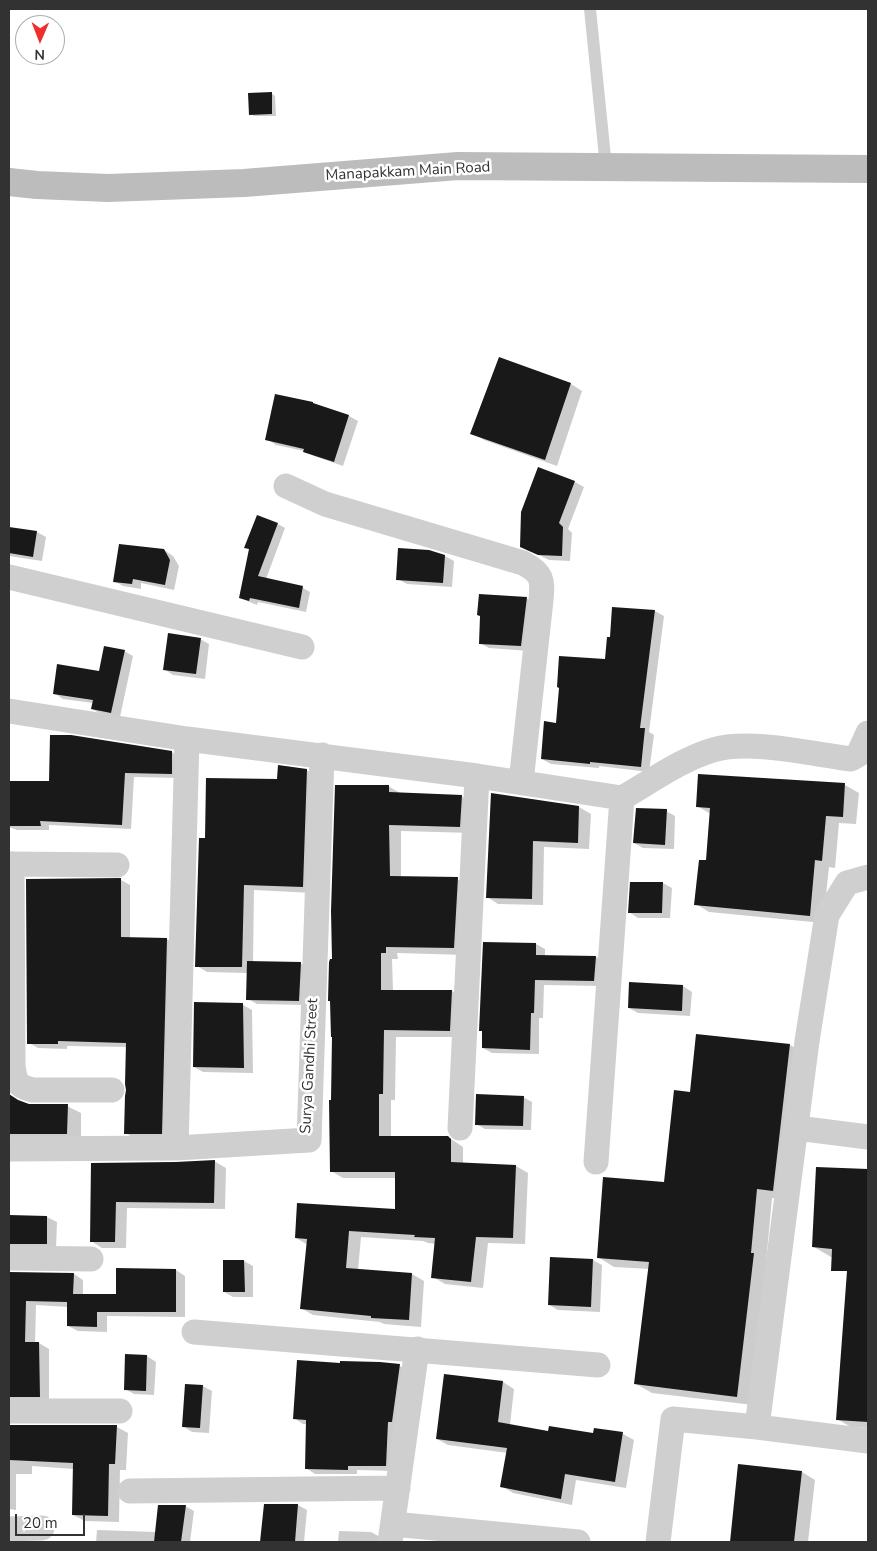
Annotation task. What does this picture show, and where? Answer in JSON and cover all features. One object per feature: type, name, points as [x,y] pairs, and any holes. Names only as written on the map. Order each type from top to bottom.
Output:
[{"type":"main road","name":"Manapakkam Main Road","points":[[9,182],[108,188],[244,183],[458,166],[868,169]]},
{"type":"street","points":[[286,486],[325,504],[523,562],[535,570],[542,582],[542,591],[521,782]]},
{"type":"street","points":[[9,577],[302,647]]},
{"type":"street","points":[[9,711],[187,739],[477,776],[622,798],[686,762],[713,750],[732,747],[763,748],[851,759],[858,755],[868,733]]},
{"type":"street","points":[[176,1148],[187,739]]},
{"type":"street","name":"Surya Gandhi Street","points":[[9,1149],[176,1148],[309,1140],[322,755]]},
{"type":"street","points":[[460,1128],[477,776]]},
{"type":"street","points":[[596,1162],[622,798]]},
{"type":"street","points":[[112,1090],[32,1090],[22,1088],[15,1080],[12,1065],[10,864],[117,864]]},
{"type":"street","points":[[757,1427],[807,1041],[827,915],[847,883],[868,878]]},
{"type":"street","points":[[796,1128],[868,1137]]},
{"type":"street","points":[[9,1258],[91,1259]]},
{"type":"street","points":[[194,1332],[598,1364]]},
{"type":"street","points":[[417,1349],[392,1533],[578,1542]]},
{"type":"street","points":[[9,1411],[120,1411]]},
{"type":"street","points":[[658,1542],[673,1419],[868,1441]]},
{"type":"street","points":[[130,1491],[398,1488]]},
{"type":"street","points":[[9,1529],[42,1528]]},
{"type":"lane","points":[[590,9],[606,167]]},
{"type":"building","points":[[272,92],[272,114],[249,115],[248,93]]},
{"type":"building","points":[[499,357],[571,383],[545,460],[470,434]]},
{"type":"building","points":[[275,394],[313,402],[349,415],[334,462],[303,452],[304,449],[265,440]]},
{"type":"building","points":[[538,467],[575,481],[559,523],[563,527],[562,556],[538,555],[520,547],[521,512]]},
{"type":"building","points":[[257,515],[278,523],[258,576],[303,586],[299,608],[250,598],[249,601],[239,598],[249,549],[244,548]]},
{"type":"building","points":[[9,527],[37,531],[33,557],[9,553]]},
{"type":"building","points":[[119,544],[164,549],[170,560],[165,585],[133,579],[132,584],[113,582]]},
{"type":"building","points":[[398,548],[429,550],[445,555],[443,583],[396,580]]},
{"type":"building","points":[[479,594],[527,597],[521,646],[479,644],[480,616],[477,615]]},
{"type":"building","points":[[612,607],[655,610],[640,728],[645,728],[641,767],[541,759],[544,721],[556,723],[559,656],[605,659],[607,637],[610,637]]},
{"type":"building","points":[[168,633],[201,638],[196,674],[163,670]]},
{"type":"building","points":[[104,646],[125,650],[111,713],[91,709],[93,700],[53,694],[57,664],[99,671]]},
{"type":"building","points":[[50,735],[71,735],[172,751],[172,774],[125,773],[122,825],[40,821],[41,826],[9,826],[9,781],[49,781]]},
{"type":"building","points":[[278,765],[307,769],[303,887],[244,885],[242,967],[195,967],[199,838],[205,838],[206,778],[277,779]]},
{"type":"building","points":[[698,774],[845,783],[843,817],[826,816],[822,861],[815,860],[810,916],[694,905],[699,860],[706,860],[710,808],[696,807]]},
{"type":"building","points":[[335,785],[389,785],[389,792],[462,795],[460,827],[389,825],[390,876],[458,877],[454,948],[386,947],[386,953],[381,953],[381,990],[452,990],[450,1031],[384,1030],[383,1094],[379,1094],[379,1136],[448,1136],[451,1139],[451,1162],[516,1165],[513,1238],[476,1237],[471,1282],[431,1278],[435,1238],[349,1231],[346,1268],[412,1273],[409,1320],[371,1318],[371,1316],[300,1309],[307,1239],[295,1238],[297,1203],[395,1209],[395,1172],[330,1172],[329,1100],[331,1100],[332,1037],[330,1001],[328,1001],[329,962],[332,959],[331,911]]},
{"type":"building","points":[[491,793],[579,806],[578,843],[533,841],[532,899],[486,898]]},
{"type":"building","points":[[636,808],[667,809],[665,845],[633,843]]},
{"type":"building","points":[[121,878],[121,937],[167,938],[162,1134],[124,1134],[126,1043],[58,1041],[58,1044],[27,1044],[26,879]]},
{"type":"building","points":[[630,882],[663,882],[662,913],[628,913]]},
{"type":"building","points":[[483,942],[536,943],[536,955],[596,956],[594,981],[535,980],[534,1013],[531,1013],[530,1050],[482,1048],[482,1031],[479,1031]]},
{"type":"building","points":[[247,961],[301,962],[299,1001],[246,1000]]},
{"type":"building","points":[[629,982],[683,985],[682,1011],[628,1008]]},
{"type":"building","points":[[194,1002],[243,1003],[244,1068],[193,1067]]},
{"type":"building","points":[[696,1034],[790,1044],[773,1191],[757,1189],[751,1253],[754,1253],[737,1397],[634,1384],[649,1262],[597,1258],[603,1177],[664,1182],[674,1090],[690,1092]]},
{"type":"building","points":[[9,1094],[29,1104],[68,1104],[67,1134],[9,1134]]},
{"type":"building","points":[[476,1094],[524,1096],[523,1126],[475,1125]]},
{"type":"building","points":[[215,1160],[214,1203],[116,1202],[115,1242],[90,1242],[91,1163]]},
{"type":"building","points":[[816,1167],[868,1169],[868,1422],[836,1420],[847,1271],[831,1271],[832,1249],[812,1247]]},
{"type":"building","points":[[9,1215],[47,1216],[47,1244],[9,1244]]},
{"type":"building","points":[[550,1257],[593,1259],[591,1307],[548,1305]]},
{"type":"building","points":[[223,1260],[244,1260],[245,1292],[223,1292]]},
{"type":"building","points":[[116,1268],[176,1269],[176,1312],[97,1312],[97,1327],[67,1326],[67,1302],[26,1301],[25,1342],[39,1342],[40,1397],[9,1397],[9,1272],[74,1273],[73,1294],[116,1294]]},
{"type":"building","points":[[125,1354],[147,1355],[146,1391],[124,1390]]},
{"type":"building","points":[[297,1360],[400,1364],[392,1422],[388,1422],[386,1466],[348,1466],[348,1470],[305,1469],[306,1420],[293,1419]]},
{"type":"building","points":[[444,1374],[503,1381],[498,1422],[548,1431],[549,1426],[593,1433],[594,1428],[623,1432],[615,1482],[565,1474],[561,1499],[500,1487],[507,1448],[436,1439]]},
{"type":"building","points":[[185,1384],[203,1385],[200,1428],[182,1427]]},
{"type":"building","points":[[9,1425],[117,1425],[115,1464],[109,1464],[108,1516],[72,1515],[73,1463],[9,1460]]},
{"type":"building","points":[[738,1464],[802,1471],[794,1542],[730,1542]]},
{"type":"building","points":[[264,1504],[298,1504],[295,1542],[260,1542]]},
{"type":"building","points":[[158,1505],[186,1505],[181,1542],[154,1542]]}]
